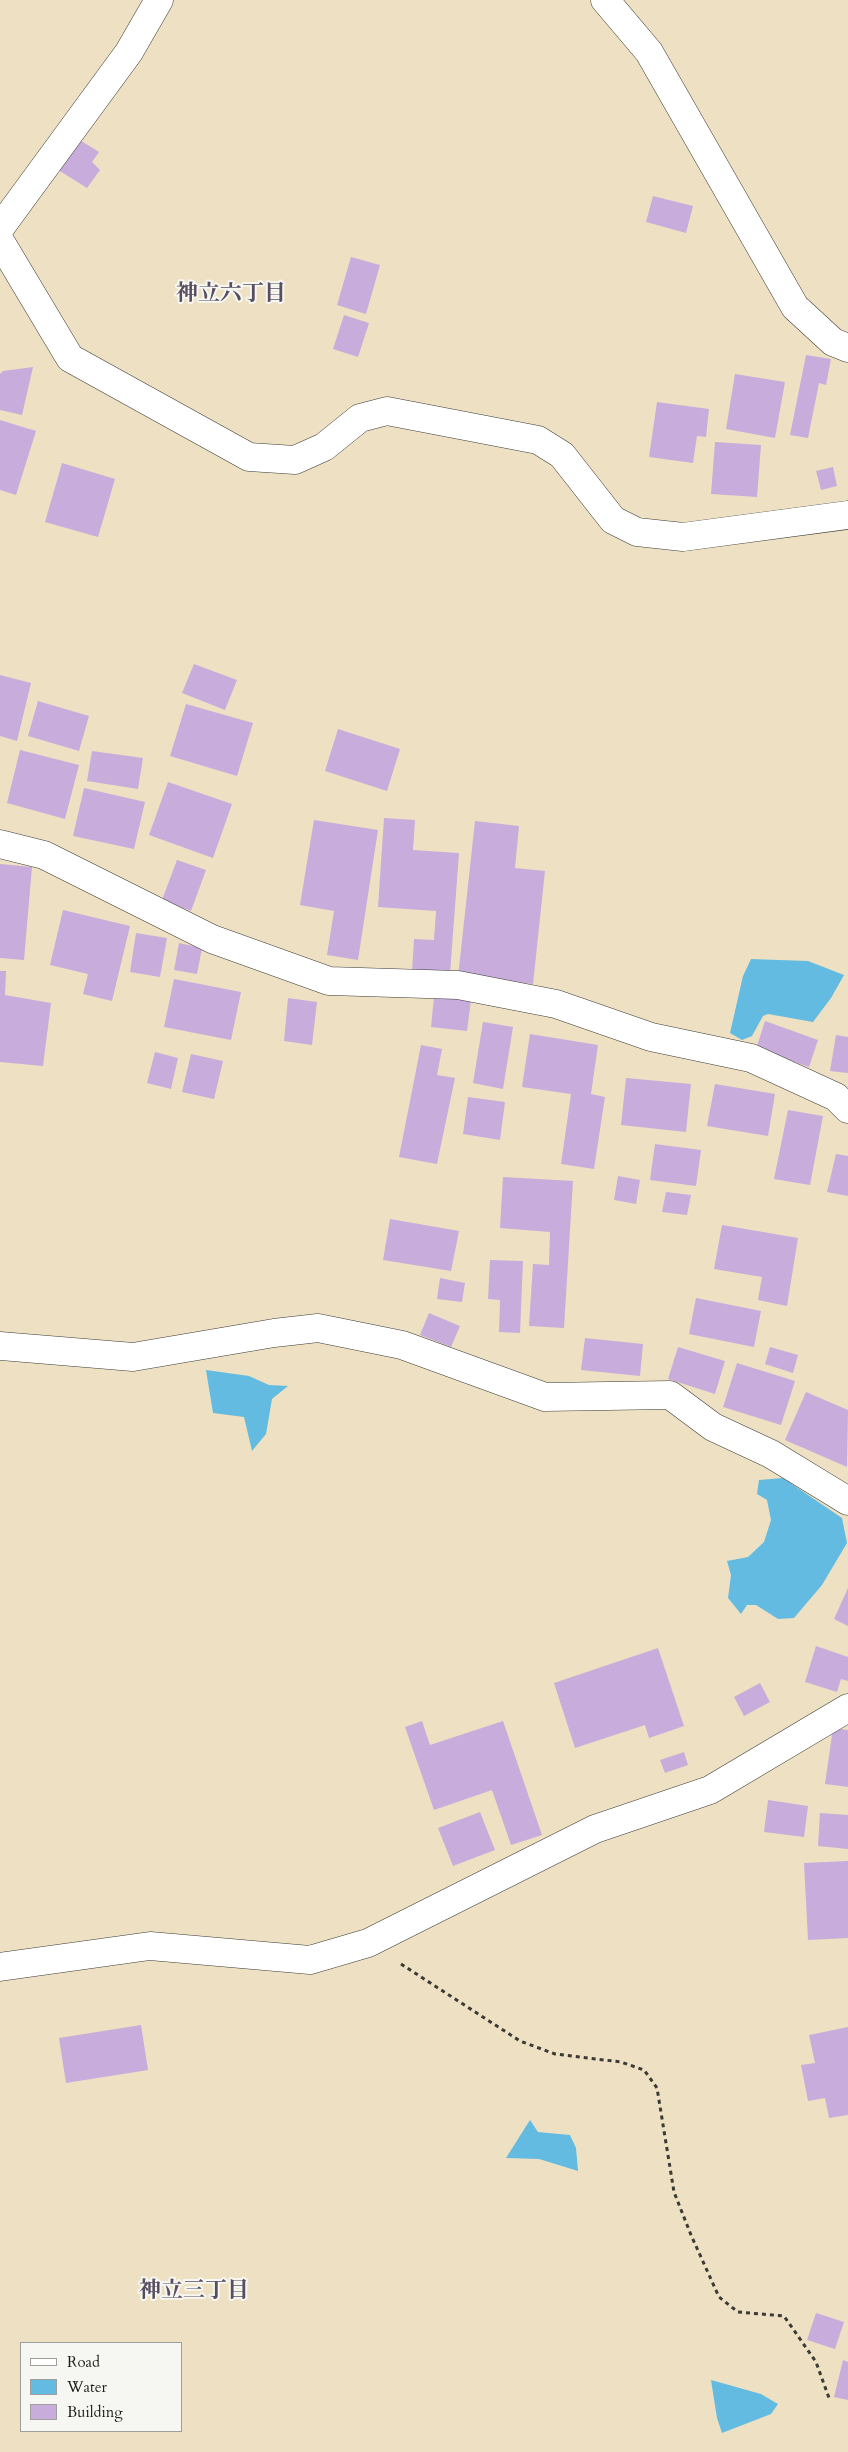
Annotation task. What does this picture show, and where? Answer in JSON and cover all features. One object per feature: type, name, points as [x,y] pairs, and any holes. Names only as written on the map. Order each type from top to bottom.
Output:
[{"type":"street","points":[[0,228],[129,52],[159,0]]},
{"type":"street","points":[[605,0],[648,52],[795,307],[833,342],[848,348]]},
{"type":"street","points":[[0,241],[70,358],[249,457],[295,460],[324,447],[360,418],[387,411],[538,440],[562,455],[613,520],[637,532],[683,537],[848,515]]},
{"type":"street","points":[[0,844],[44,855],[212,939],[329,981],[458,985],[556,1004],[651,1037],[751,1058],[836,1097],[848,1109]]},
{"type":"street","points":[[0,1346],[133,1357],[274,1333],[318,1328],[402,1345],[545,1397],[670,1395],[713,1427],[771,1454],[848,1500]]},
{"type":"street","points":[[0,1967],[150,1946],[310,1960],[368,1943],[595,1829],[710,1790],[848,1708]]},
{"type":"path","points":[[368,1943],[520,2041],[555,2054],[622,2062],[644,2070],[657,2088],[674,2192],[719,2297],[738,2312],[784,2316],[816,2362],[829,2398]]},
{"type":"water","points":[[751,959],[808,961],[844,975],[831,998],[813,1022],[768,1014],[763,1016],[752,1036],[742,1040],[730,1033],[743,976]]},
{"type":"water","points":[[206,1370],[249,1376],[269,1385],[288,1386],[272,1399],[266,1434],[252,1451],[244,1417],[213,1413]]},
{"type":"water","points":[[783,1478],[842,1518],[847,1543],[822,1585],[794,1618],[778,1619],[756,1605],[747,1605],[741,1614],[728,1598],[731,1575],[727,1561],[748,1557],[764,1542],[771,1520],[767,1500],[757,1494],[759,1480]]},
{"type":"water","points":[[530,2120],[538,2132],[570,2135],[576,2148],[578,2171],[539,2159],[506,2158]]},
{"type":"water","points":[[711,2380],[761,2394],[778,2404],[771,2414],[722,2433],[717,2418]]},
{"type":"building","points":[[75,137],[99,152],[92,162],[100,170],[87,188],[55,168]]},
{"type":"building","points":[[653,196],[693,206],[686,233],[646,222]]},
{"type":"building","points":[[351,257],[380,265],[366,314],[337,305]]},
{"type":"building","points":[[344,315],[369,323],[358,357],[333,349]]},
{"type":"building","points":[[806,355],[831,359],[826,385],[819,383],[808,438],[790,435]]},
{"type":"building","points":[[33,367],[22,415],[0,410],[0,374],[3,371]]},
{"type":"building","points":[[735,374],[785,382],[775,438],[726,429]]},
{"type":"building","points":[[657,402],[709,409],[706,437],[697,436],[693,463],[649,457]]},
{"type":"building","points":[[0,420],[36,431],[16,495],[0,490]]},
{"type":"building","points":[[715,442],[761,445],[757,497],[711,494]]},
{"type":"building","points":[[62,463],[115,479],[98,537],[45,522]]},
{"type":"building","points":[[833,467],[837,486],[821,490],[816,471]]},
{"type":"building","points":[[194,664],[237,680],[225,710],[182,693]]},
{"type":"building","points":[[0,675],[31,683],[17,741],[0,736]]},
{"type":"building","points":[[38,701],[89,716],[79,751],[28,736]]},
{"type":"building","points":[[186,704],[253,723],[237,776],[170,756]]},
{"type":"building","points":[[338,729],[400,749],[387,791],[325,771]]},
{"type":"building","points":[[20,750],[79,765],[65,819],[7,803]]},
{"type":"building","points":[[92,751],[143,758],[138,789],[87,781]]},
{"type":"building","points":[[168,782],[232,804],[213,858],[149,835]]},
{"type":"building","points":[[84,788],[145,802],[134,849],[73,836]]},
{"type":"building","points":[[384,818],[415,820],[413,850],[459,853],[450,974],[412,971],[414,939],[434,940],[436,911],[378,907]]},
{"type":"building","points":[[314,820],[378,830],[358,960],[327,955],[334,911],[300,905]]},
{"type":"building","points":[[475,821],[519,826],[515,868],[545,871],[533,984],[458,977]]},
{"type":"building","points":[[177,860],[206,870],[191,911],[162,900]]},
{"type":"building","points":[[0,864],[32,867],[24,960],[0,958]]},
{"type":"building","points":[[63,910],[130,926],[112,1001],[83,994],[88,974],[50,965]]},
{"type":"building","points":[[136,933],[167,938],[160,977],[130,972]]},
{"type":"building","points":[[179,943],[202,948],[197,974],[174,970]]},
{"type":"building","points":[[0,971],[6,971],[5,995],[51,1003],[43,1066],[0,1062]]},
{"type":"building","points":[[174,979],[241,992],[231,1040],[164,1027]]},
{"type":"building","points":[[434,997],[471,1000],[467,1031],[431,1027]]},
{"type":"building","points":[[288,998],[317,1002],[312,1045],[284,1041]]},
{"type":"building","points":[[765,1021],[818,1040],[809,1067],[756,1049]]},
{"type":"building","points":[[483,1022],[513,1027],[503,1089],[473,1083]]},
{"type":"building","points":[[530,1034],[598,1045],[591,1094],[605,1097],[594,1169],[561,1164],[571,1094],[522,1087]]},
{"type":"building","points":[[836,1035],[848,1037],[848,1073],[830,1071]]},
{"type":"building","points":[[421,1045],[442,1049],[437,1075],[455,1078],[437,1164],[399,1157]]},
{"type":"building","points":[[155,1052],[178,1058],[171,1089],[147,1083]]},
{"type":"building","points":[[191,1054],[223,1061],[214,1099],[182,1092]]},
{"type":"building","points":[[626,1078],[691,1084],[686,1132],[621,1125]]},
{"type":"building","points":[[715,1084],[775,1094],[768,1136],[707,1126]]},
{"type":"building","points":[[468,1097],[505,1102],[500,1140],[463,1134]]},
{"type":"building","points":[[788,1110],[823,1116],[810,1185],[774,1179]]},
{"type":"building","points":[[655,1144],[701,1150],[696,1186],[650,1180]]},
{"type":"building","points":[[836,1154],[848,1156],[848,1196],[827,1192]]},
{"type":"building","points":[[618,1176],[640,1180],[636,1204],[614,1200]]},
{"type":"building","points":[[503,1177],[573,1181],[564,1328],[529,1326],[533,1264],[549,1265],[550,1232],[500,1228]]},
{"type":"building","points":[[666,1192],[691,1195],[687,1215],[662,1212]]},
{"type":"building","points":[[390,1219],[459,1231],[451,1271],[383,1260]]},
{"type":"building","points":[[722,1225],[798,1238],[787,1306],[758,1300],[762,1277],[714,1269]]},
{"type":"building","points":[[490,1260],[523,1261],[520,1333],[499,1332],[500,1300],[488,1299]]},
{"type":"building","points":[[440,1278],[465,1283],[462,1302],[437,1299]]},
{"type":"building","points":[[696,1298],[761,1311],[754,1347],[689,1334]]},
{"type":"building","points":[[429,1313],[460,1326],[451,1347],[420,1335]]},
{"type":"building","points":[[585,1338],[643,1344],[640,1376],[581,1370]]},
{"type":"building","points":[[678,1347],[725,1361],[715,1394],[668,1379]]},
{"type":"building","points":[[770,1347],[798,1355],[793,1373],[765,1364]]},
{"type":"building","points":[[737,1363],[795,1381],[781,1425],[723,1407]]},
{"type":"building","points":[[806,1392],[848,1410],[847,1467],[785,1440]]},
{"type":"building","points":[[848,1588],[848,1626],[834,1619]]},
{"type":"building","points":[[816,1646],[848,1657],[848,1681],[841,1679],[837,1692],[805,1682]]},
{"type":"building","points":[[658,1648],[684,1726],[649,1738],[645,1725],[575,1748],[554,1683]]},
{"type":"building","points":[[760,1683],[770,1702],[744,1716],[734,1697]]},
{"type":"building","points":[[422,1721],[430,1745],[503,1721],[542,1835],[511,1845],[492,1790],[434,1810],[405,1727]]},
{"type":"building","points":[[833,1728],[848,1730],[848,1787],[825,1784]]},
{"type":"building","points":[[684,1752],[688,1765],[665,1773],[660,1760]]},
{"type":"building","points":[[768,1800],[808,1806],[804,1837],[764,1832]]},
{"type":"building","points":[[480,1812],[495,1850],[453,1866],[438,1828]]},
{"type":"building","points":[[820,1813],[848,1815],[848,1849],[818,1846]]},
{"type":"building","points":[[848,1861],[848,1938],[808,1940],[804,1863]]},
{"type":"building","points":[[141,2025],[148,2070],[66,2083],[59,2038]]},
{"type":"building","points":[[848,2027],[848,2115],[829,2118],[825,2098],[808,2101],[801,2065],[815,2063],[809,2035]]},
{"type":"building","points":[[816,2313],[844,2322],[835,2349],[807,2340]]},
{"type":"building","points":[[843,2360],[848,2362],[848,2400],[834,2397]]},
{"type":"district","name":"神立六丁目","points":[[231,295]]},
{"type":"district","name":"神立三丁目","points":[[194,2292]]}]
